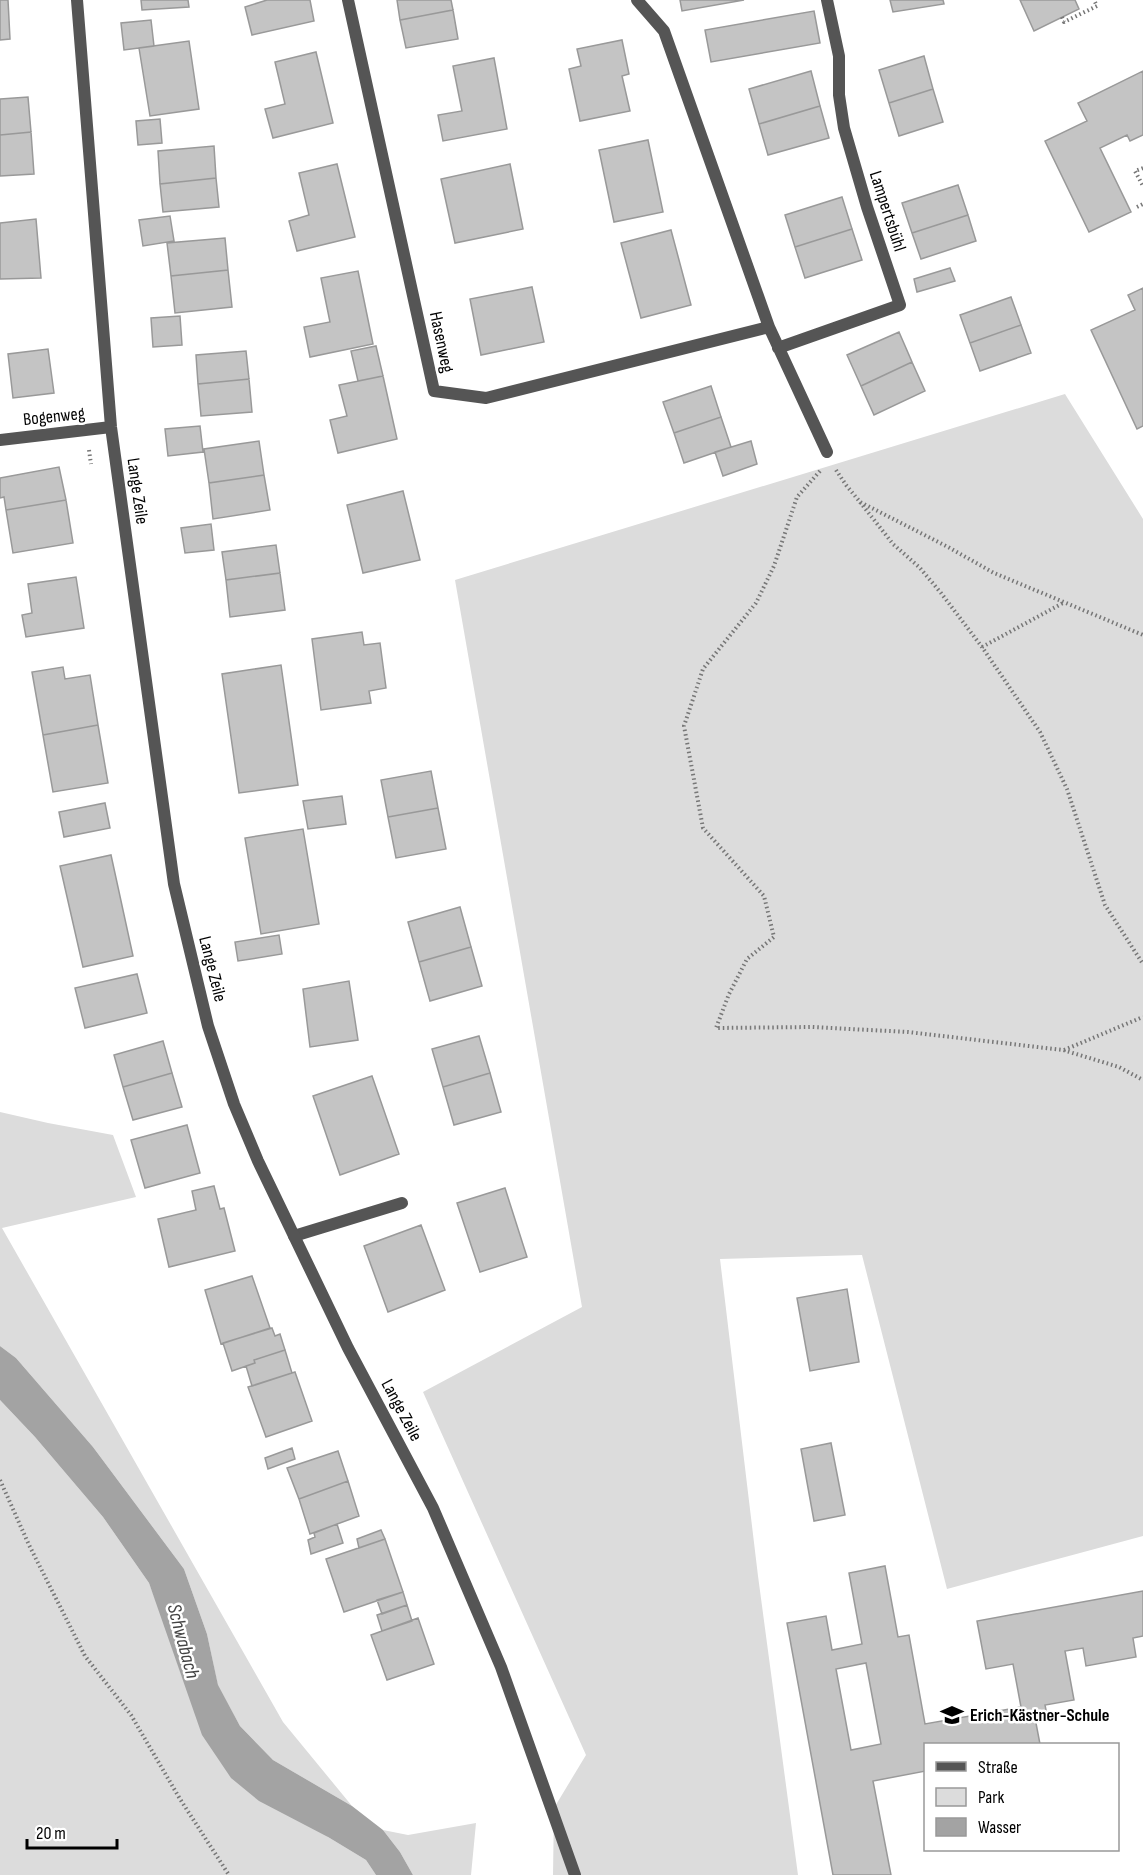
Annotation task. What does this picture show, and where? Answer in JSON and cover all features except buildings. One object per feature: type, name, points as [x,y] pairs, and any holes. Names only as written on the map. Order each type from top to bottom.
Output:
[{"type":"street","name":"Lange Zeile","points":[[77,0],[111,427],[174,884],[208,1026],[234,1104],[258,1161],[348,1348],[433,1508],[501,1667],[574,1869]]},
{"type":"street","name":"Hasenweg","points":[[348,0],[434,391],[486,398],[769,327]]},
{"type":"street","points":[[637,0],[664,32],[769,327],[829,457]]},
{"type":"street","name":"Lampertsbühl","points":[[778,348],[900,305],[867,207],[844,128],[839,95],[839,57],[827,0]]},
{"type":"street","name":"Bogenweg","points":[[0,440],[111,427]]},
{"type":"street","points":[[294,1236],[402,1203]]},
{"type":"path","points":[[1062,17],[1064,22],[1096,6],[1094,0]]},
{"type":"path","points":[[1143,168],[1136,171],[1143,186]]},
{"type":"path","points":[[1137,207],[1143,204]]},
{"type":"path","points":[[1143,964],[1105,905],[1067,789],[1040,732],[981,646],[941,593],[920,568],[893,544],[846,485],[829,457],[797,497],[774,566],[756,603],[703,669],[684,726],[703,828],[764,896],[774,937],[747,959],[729,994],[716,1028],[812,1027],[908,1032],[1064,1050],[1119,1067],[1143,1080]]},
{"type":"path","points":[[860,502],[994,573],[1143,635]]},
{"type":"path","points":[[981,646],[1064,602]]},
{"type":"path","points":[[1064,1050],[1143,1017]]},
{"type":"path","points":[[0,1480],[29,1545],[85,1656],[130,1715],[229,1875]]},
{"type":"green space","points":[[1065,394],[1143,519],[1143,1536],[947,1589],[862,1255],[720,1259],[758,1576],[798,1875],[553,1875],[554,1808],[586,1755],[423,1392],[582,1307],[455,580]]},
{"type":"green space","points":[[0,1112],[113,1135],[136,1197],[2,1228],[283,1722],[352,1806],[273,1760],[240,1726],[218,1686],[207,1634],[184,1569],[93,1447],[16,1358],[0,1346]]},
{"type":"green space","points":[[0,1400],[35,1437],[103,1517],[149,1583],[182,1677],[328,1837],[366,1860],[376,1875],[0,1875]]},
{"type":"green space","points":[[476,1823],[471,1875],[413,1875],[400,1852],[383,1830],[408,1835]]},
{"type":"water","name":"Schwabach","points":[[0,1346],[16,1358],[93,1447],[184,1569],[207,1634],[218,1685],[240,1726],[273,1760],[352,1806],[383,1830],[400,1852],[413,1875],[376,1875],[366,1860],[259,1801],[231,1778],[202,1735],[149,1583],[103,1517],[35,1437],[0,1400]]},
{"type":"place","name":"Erich-Kästner-Schule","points":[[952,1715]]}]
